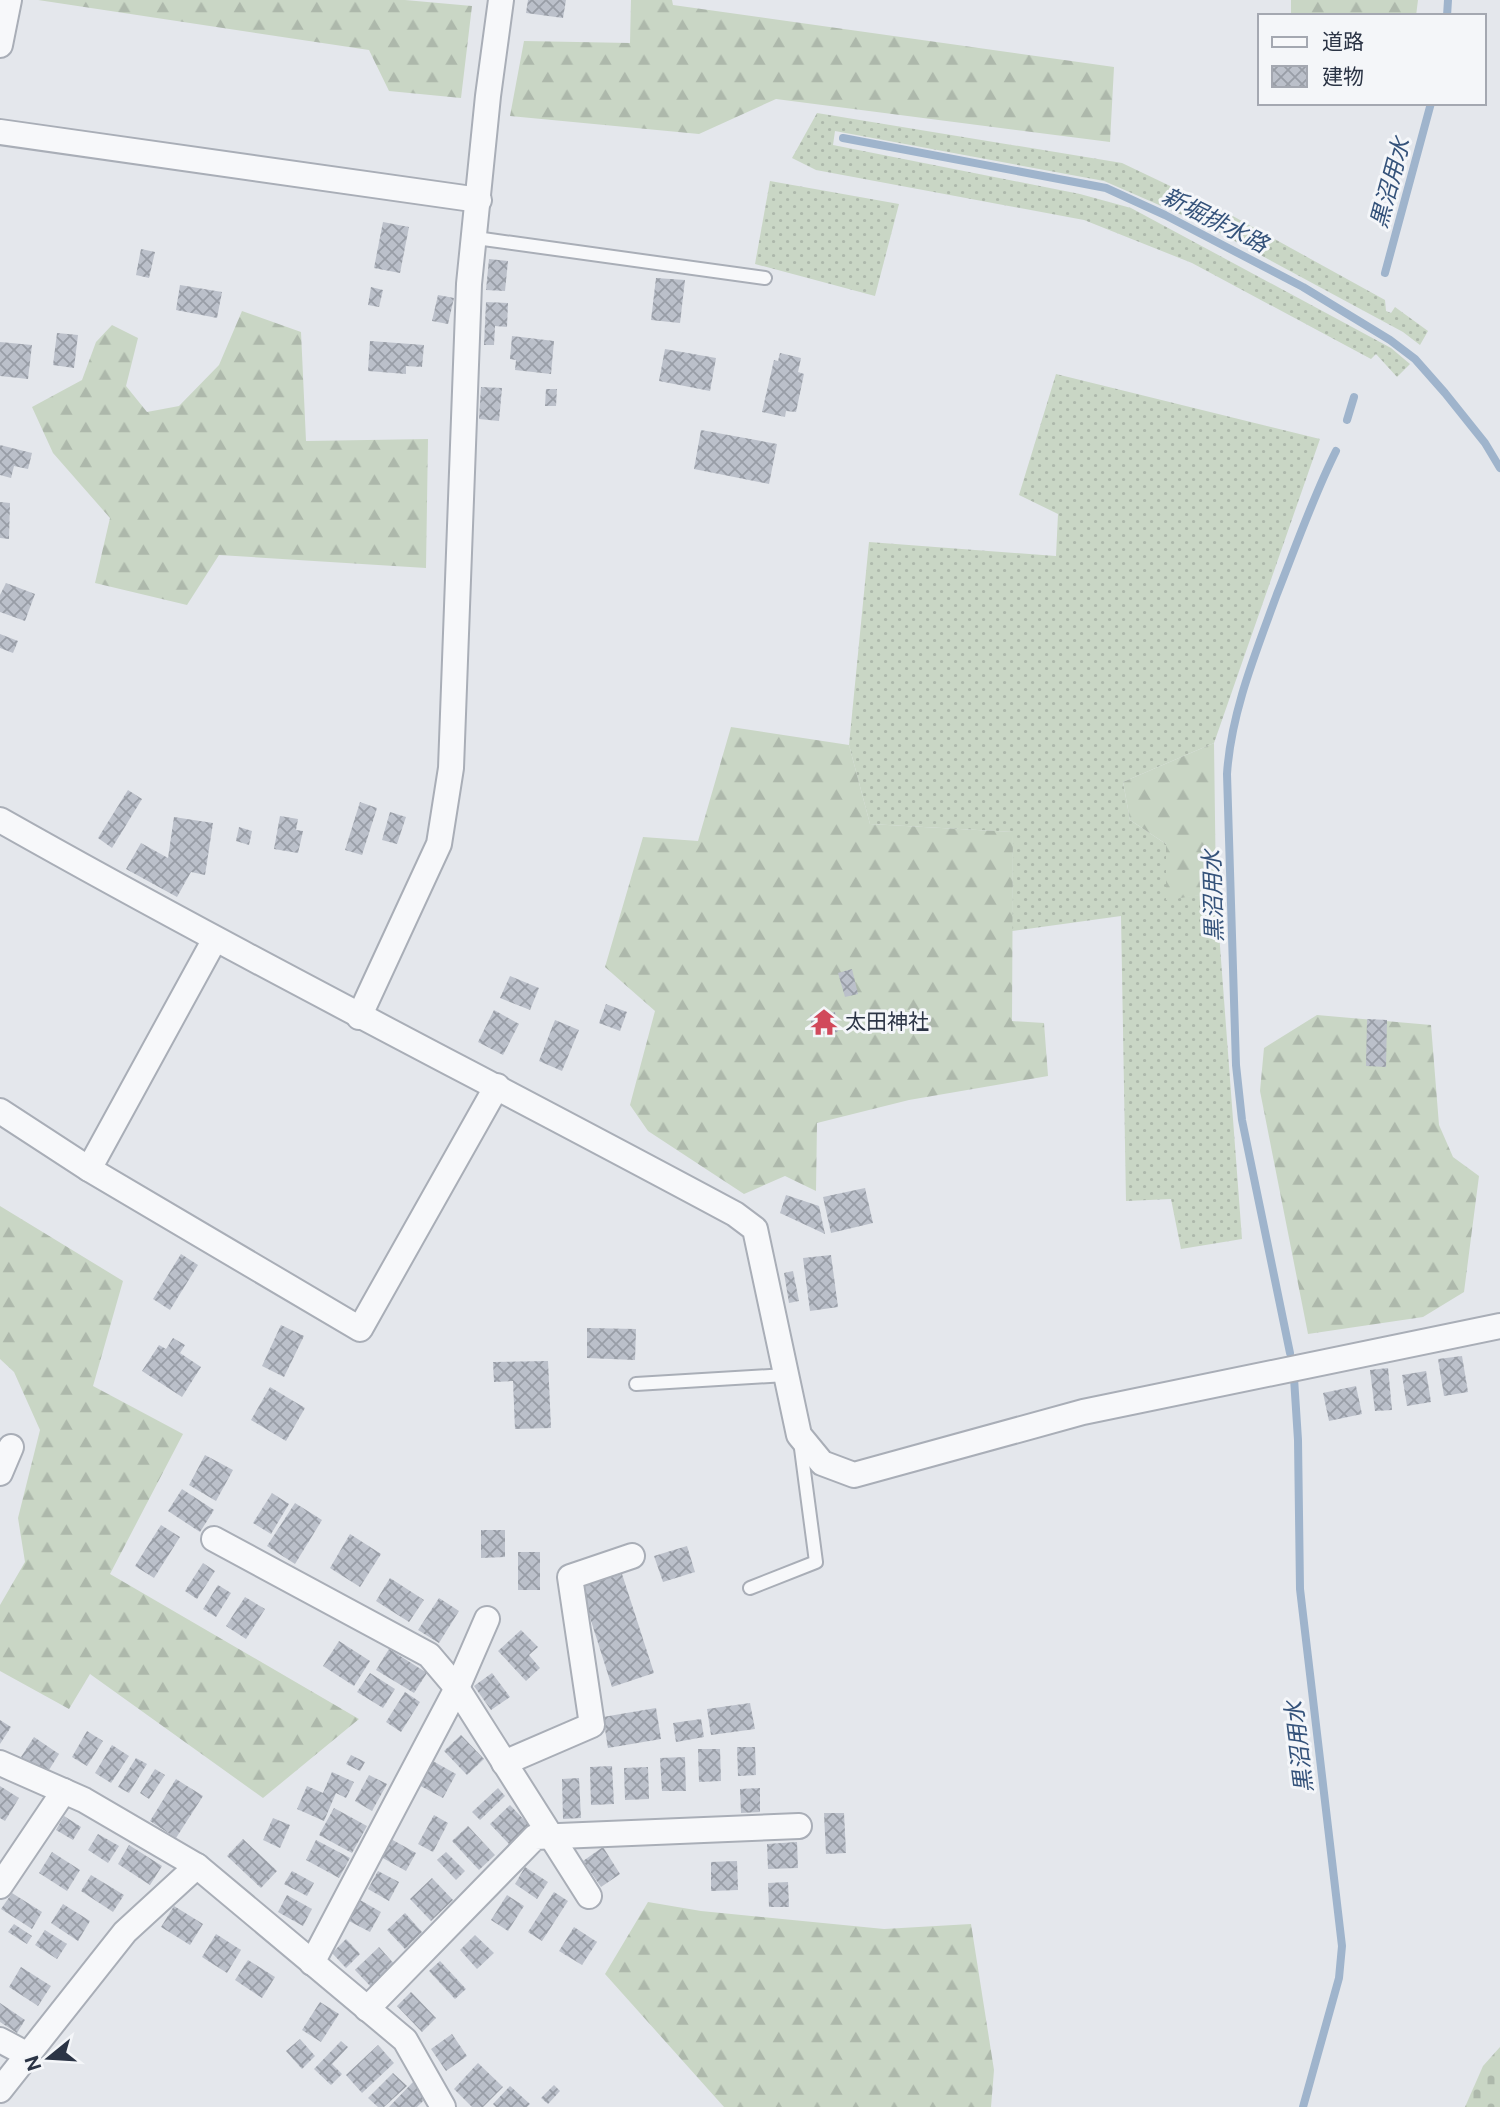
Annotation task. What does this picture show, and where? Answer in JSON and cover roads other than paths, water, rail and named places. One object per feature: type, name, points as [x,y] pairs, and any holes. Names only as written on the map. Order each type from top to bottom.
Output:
[{"type":"street","points":[[0,45],[9,0]]},
{"type":"street","points":[[359,1017],[439,844],[450,768],[469,284],[476,238],[488,96],[501,0]]},
{"type":"street","points":[[0,132],[479,200]]},
{"type":"street","points":[[0,820],[359,1017],[497,1086],[735,1214],[755,1229],[799,1435],[822,1463],[854,1475],[1083,1412],[1495,1327]]},
{"type":"street","points":[[89,1169],[215,939]]},
{"type":"street","points":[[0,1111],[89,1169],[360,1329],[497,1086]]},
{"type":"street","points":[[0,1473],[10,1447]]},
{"type":"street","points":[[214,1539],[429,1655],[457,1688],[589,1896]]},
{"type":"street","points":[[504,1763],[592,1725],[570,1577],[632,1556]]},
{"type":"street","points":[[312,1963],[457,1688],[487,1619]]},
{"type":"street","points":[[0,1763],[64,1791],[197,1866],[405,2039],[443,2107]]},
{"type":"street","points":[[0,1886],[64,1791]]},
{"type":"street","points":[[368,2009],[535,1837],[799,1826]]},
{"type":"street","points":[[0,2090],[125,1931],[197,1866]]},
{"type":"street","points":[[0,2040],[28,2055]]},
{"type":"lane","points":[[476,238],[765,278]]},
{"type":"lane","points":[[636,1384],[786,1375]]},
{"type":"lane","points":[[750,1588],[816,1562],[799,1435]]},
{"type":"waterway","name":"黒沼用水","points":[[1447,14],[1448,0]]},
{"type":"waterway","name":"黒沼用水","points":[[1385,273],[1430,105]]},
{"type":"waterway","name":"新堀排水路","points":[[843,138],[1106,188],[1165,215],[1303,287],[1390,340],[1415,359],[1445,393],[1485,443],[1500,468]]},
{"type":"waterway","name":"黒沼用水","points":[[1347,420],[1354,397]]},
{"type":"waterway","name":"黒沼用水","points":[[1290,1353],[1242,1120],[1236,1065],[1227,774],[1239,705],[1253,660],[1305,522],[1336,451]]},
{"type":"waterway","name":"黒沼用水","points":[[1294,1378],[1298,1440],[1300,1589],[1342,1946],[1339,1978],[1303,2107]]},
{"type":"place","name":"太田神社","points":[[824,1022]]}]
